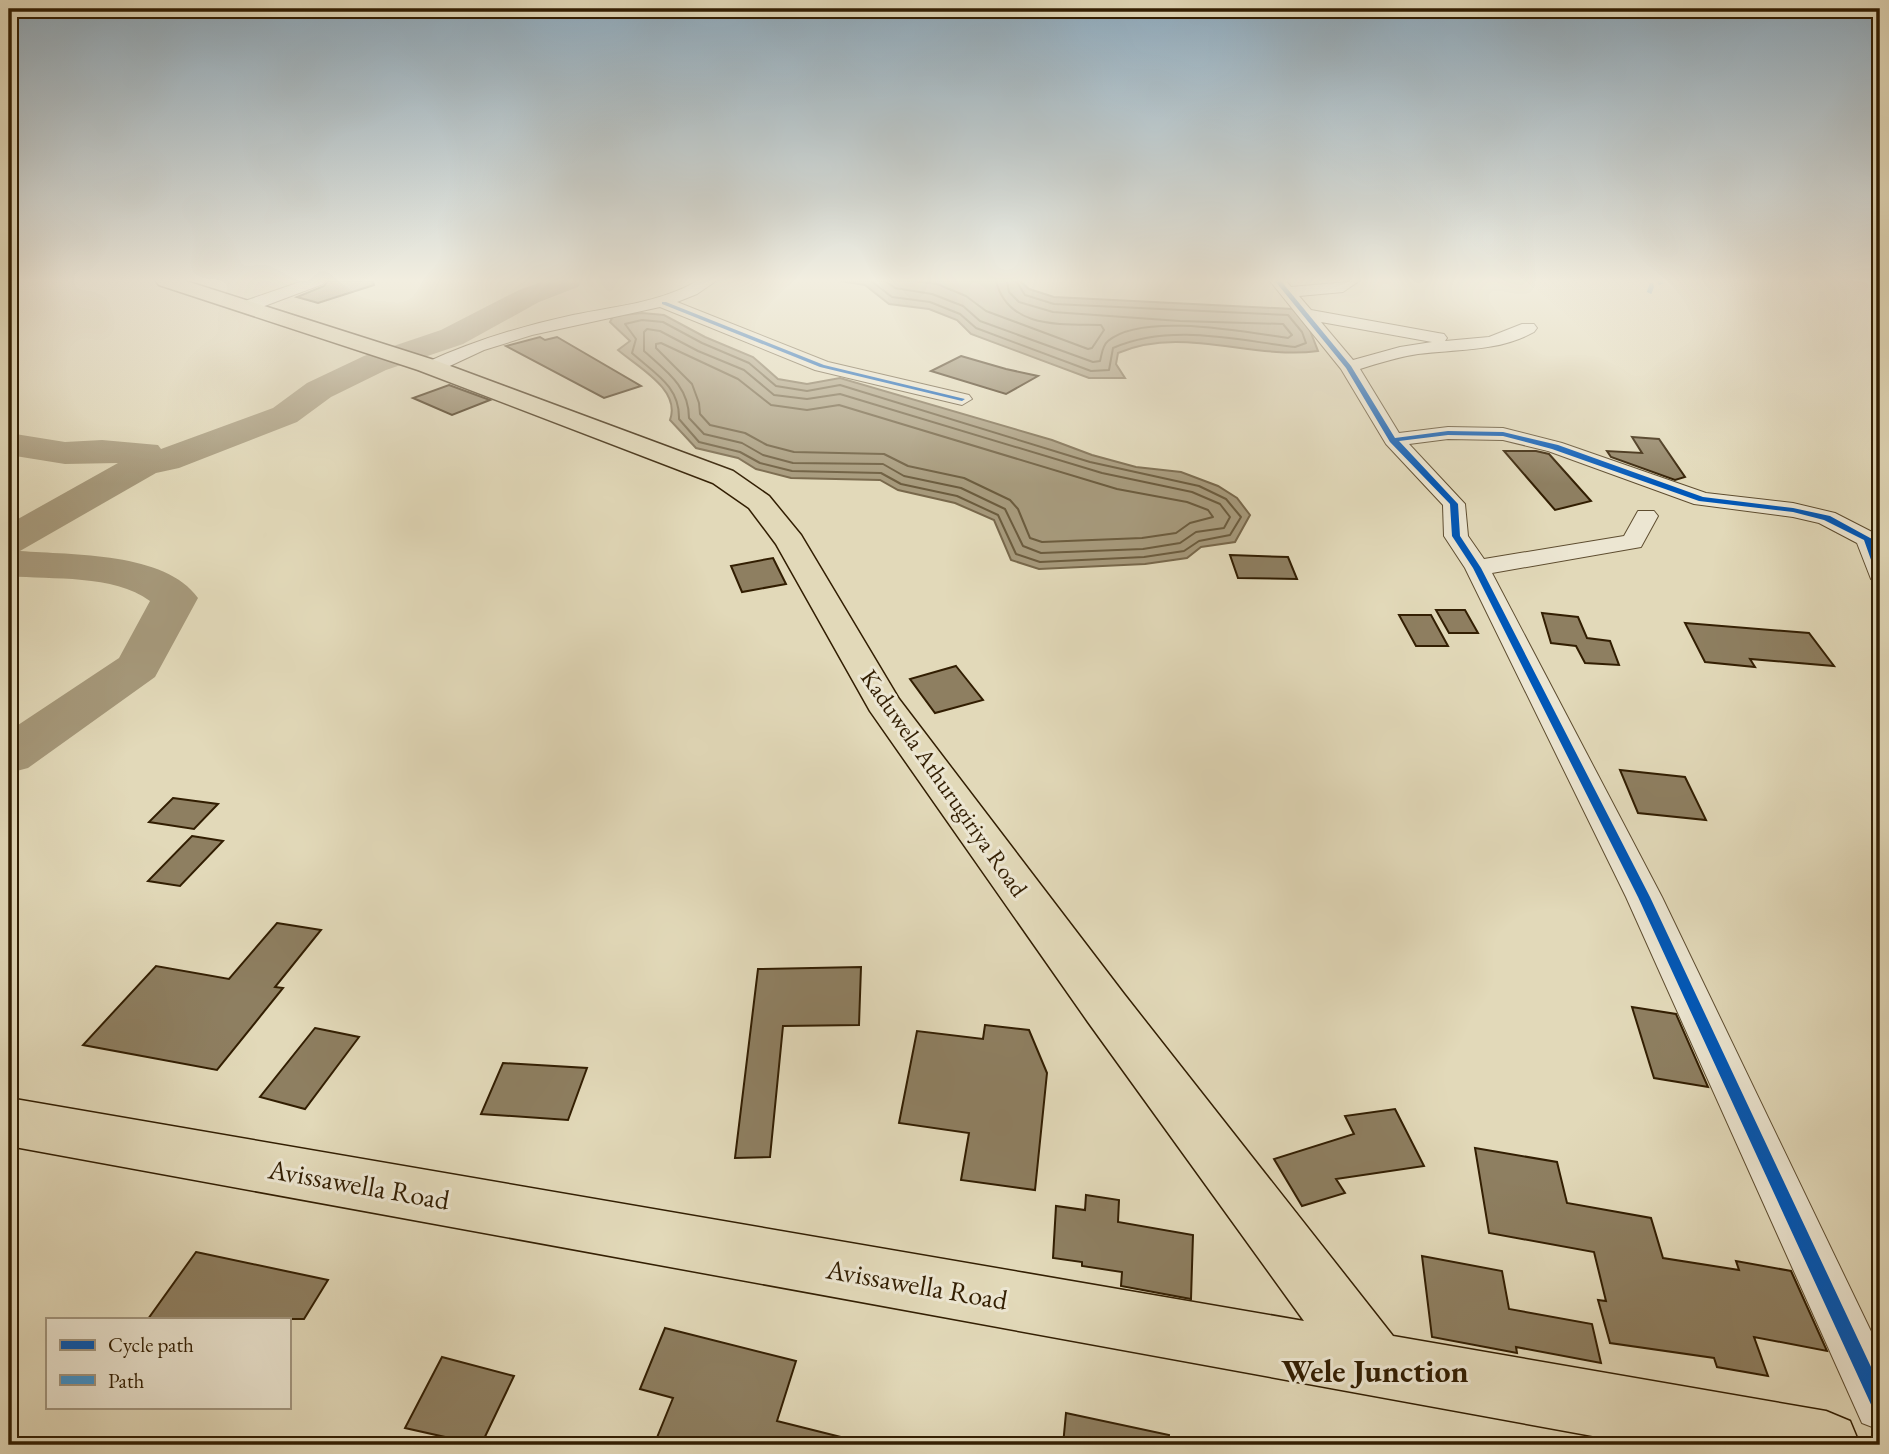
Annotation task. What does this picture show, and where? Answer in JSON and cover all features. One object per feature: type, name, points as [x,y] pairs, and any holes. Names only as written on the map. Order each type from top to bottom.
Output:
[{"type":"main road","name":"Kaduwela Athurugiriya Road","points":[[375,349],[429,366],[723,477],[759,502],[790,542],[883,703],[1106,1008],[1375,1365]]},
{"type":"main road","name":"Avissawella Road","points":[[9,1122],[1375,1365],[1704,1433],[1825,1445]]},
{"type":"street","points":[[429,366],[472,349]]},
{"type":"street","points":[[779,349],[822,366],[961,399]]},
{"type":"street","points":[[1334,349],[1349,367],[1393,440],[1454,503],[1456,536],[1477,568],[1644,897],[1880,1405]]},
{"type":"street","points":[[1349,367],[1416,349]]},
{"type":"street","points":[[1393,440],[1448,433],[1503,433],[1555,447],[1702,499],[1793,510],[1827,518],[1868,539],[1880,574]]},
{"type":"street","points":[[1477,568],[1633,542],[1646,516]]},
{"type":"water","points":[[733,349],[753,357],[778,379],[807,384],[840,378],[1052,440],[1092,455],[1136,467],[1181,472],[1218,486],[1237,498],[1250,515],[1235,542],[1201,547],[1187,558],[1145,564],[1039,569],[1011,560],[994,520],[955,503],[898,490],[880,480],[791,478],[756,469],[738,458],[696,448],[670,420],[672,409],[664,389],[618,350]]},
{"type":"water","points":[[1011,349],[1130,349],[1118,353],[1116,364],[1125,378],[1089,378]]},
{"type":"water","points":[[1249,349],[1317,349],[1318,351],[1293,353]]},
{"type":"building","points":[[511,349],[577,349],[641,386],[604,398]]},
{"type":"building","points":[[961,356],[1038,376],[1006,394],[931,371]]},
{"type":"building","points":[[449,385],[490,400],[452,415],[413,398]]},
{"type":"building","points":[[1632,437],[1659,439],[1685,477],[1675,480],[1611,457],[1607,451],[1642,453]]},
{"type":"building","points":[[1504,451],[1536,451],[1549,454],[1591,501],[1555,510]]},
{"type":"building","points":[[1230,555],[1288,557],[1297,579],[1238,578]]},
{"type":"building","points":[[773,558],[786,584],[742,592],[731,566]]},
{"type":"building","points":[[1436,610],[1465,610],[1478,633],[1449,633]]},
{"type":"building","points":[[1542,613],[1578,617],[1587,638],[1610,641],[1619,665],[1585,663],[1576,646],[1551,643]]},
{"type":"building","points":[[1399,615],[1431,615],[1448,646],[1416,646]]},
{"type":"building","points":[[1685,623],[1809,633],[1834,666],[1750,659],[1755,667],[1705,662]]},
{"type":"building","points":[[956,666],[983,700],[935,713],[910,679]]},
{"type":"building","points":[[1620,770],[1685,777],[1706,820],[1638,813]]},
{"type":"building","points":[[173,798],[218,804],[194,829],[149,822]]},
{"type":"building","points":[[192,836],[223,841],[180,886],[148,881]]},
{"type":"building","points":[[277,923],[321,930],[275,987],[283,988],[217,1070],[83,1045],[156,966],[229,979]]},
{"type":"building","points":[[861,967],[859,1025],[783,1026],[770,1157],[735,1158],[758,969]]},
{"type":"building","points":[[1632,1007],[1676,1014],[1708,1087],[1654,1078]]},
{"type":"building","points":[[985,1025],[1029,1030],[1047,1073],[1035,1190],[961,1180],[969,1133],[899,1123],[917,1031],[983,1039]]},
{"type":"building","points":[[315,1028],[359,1037],[305,1109],[260,1097]]},
{"type":"building","points":[[503,1063],[587,1068],[568,1120],[481,1114]]},
{"type":"building","points":[[1395,1109],[1424,1166],[1336,1179],[1345,1193],[1302,1206],[1274,1159],[1354,1134],[1345,1116]]},
{"type":"building","points":[[1475,1148],[1557,1162],[1567,1203],[1651,1218],[1663,1258],[1739,1270],[1736,1261],[1791,1271],[1827,1351],[1754,1337],[1768,1376],[1717,1367],[1714,1358],[1610,1343],[1598,1300],[1606,1301],[1594,1252],[1489,1233]]},
{"type":"building","points":[[1086,1195],[1119,1200],[1118,1222],[1193,1235],[1191,1299],[1121,1286],[1122,1272],[1053,1258],[1056,1206],[1085,1210]]},
{"type":"building","points":[[196,1252],[328,1280],[304,1319],[149,1318]]},
{"type":"building","points":[[1422,1256],[1502,1271],[1509,1309],[1592,1324],[1601,1363],[1516,1347],[1517,1353],[1432,1337]]},
{"type":"building","points":[[665,1328],[796,1361],[777,1421],[841,1437],[840,1445],[654,1445],[673,1398],[640,1389]]},
{"type":"building","points":[[442,1357],[514,1376],[481,1445],[405,1428]]},
{"type":"building","points":[[1066,1413],[1169,1435],[1168,1445],[1063,1445]]},
{"type":"waterway","points":[[146,463],[166,460],[285,415],[319,390],[375,363],[417,349]]},
{"type":"waterway","points":[[9,444],[65,453],[145,453],[146,463]]},
{"type":"waterway","points":[[9,541],[146,463]]},
{"type":"waterway","points":[[9,563],[100,570],[150,580],[175,598],[138,667],[9,756]]},
{"type":"cycle path","points":[[779,349],[822,366],[962,399]]},
{"type":"cycle path","points":[[1334,349],[1349,367],[1393,440],[1454,504],[1456,536],[1477,568],[1644,897],[1880,1405]]},
{"type":"cycle path","points":[[1393,440],[1448,433],[1503,434],[1555,447],[1702,499],[1793,510],[1827,518],[1868,539],[1880,574]]},
{"type":"district","name":"Wele Junction","points":[[1375,1371]]}]
